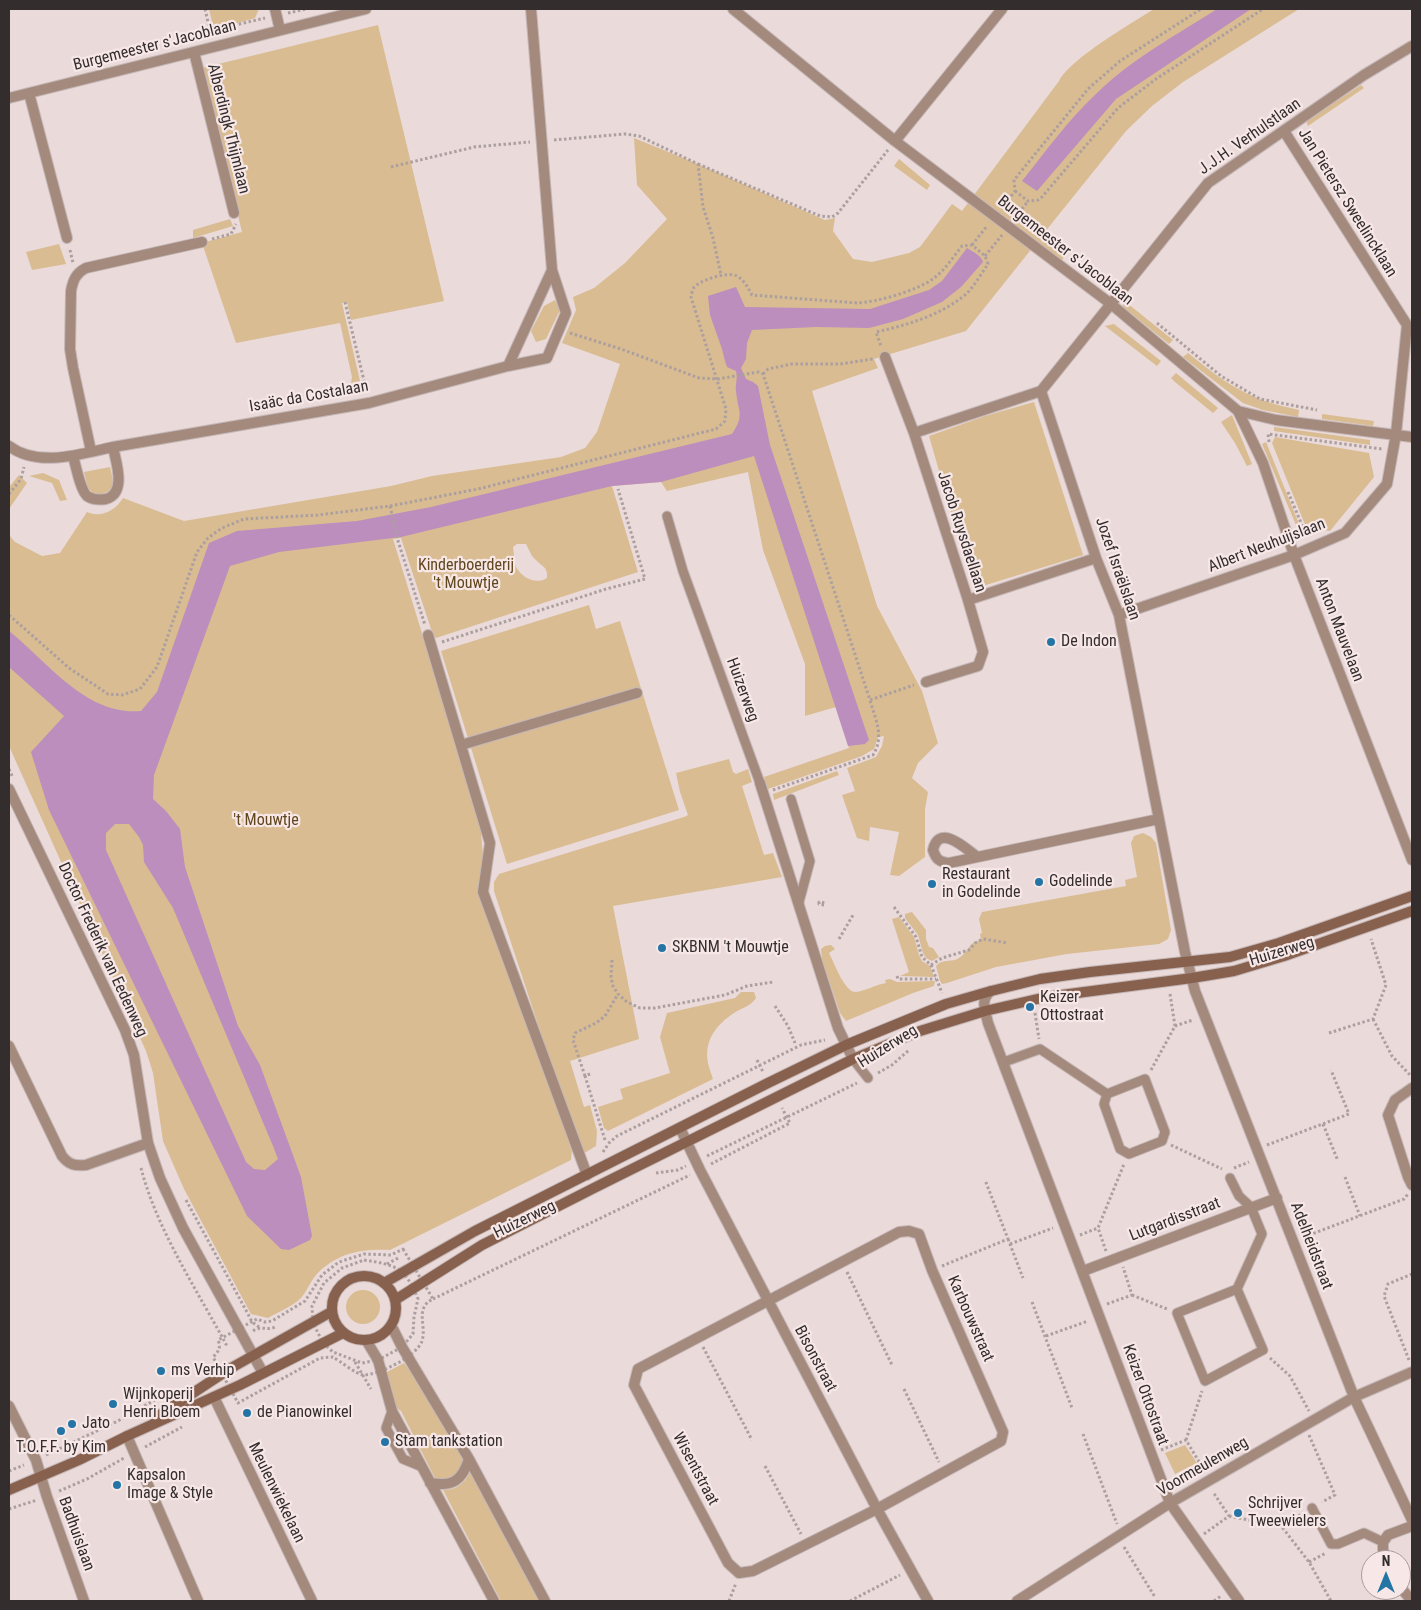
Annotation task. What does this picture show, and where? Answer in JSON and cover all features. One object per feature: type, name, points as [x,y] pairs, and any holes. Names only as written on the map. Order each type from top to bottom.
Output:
[{"type":"main road","name":"Huizerweg","points":[[384,1283],[475,1230],[768,1083],[846,1045],[946,1004],[991,990],[1040,979],[1230,957],[1278,943],[1412,896]]},
{"type":"main road","name":"Huizerweg","points":[[395,1300],[413,1288],[427,1285],[482,1245],[853,1059],[920,1031],[985,1011],[1046,997],[1234,971],[1284,956],[1412,911]]},
{"type":"main road","points":[[360,1276],[373,1277],[384,1283],[391,1290],[395,1300],[396,1313],[391,1325],[380,1336],[366,1340],[354,1339],[343,1333],[335,1323],[332,1312],[333,1299],[338,1288],[348,1280],[360,1276]]},
{"type":"main road","points":[[127,1436],[253,1355],[332,1312]]},
{"type":"main road","points":[[9,1490],[79,1460],[214,1397],[343,1333]]},
{"type":"street","points":[[275,9],[280,30]]},
{"type":"street","name":"Burgemeester s'Jacoblaan","points":[[9,98],[366,9]]},
{"type":"street","name":"Isaäc da Costalaan","points":[[9,446],[27,454],[43,457],[73,456],[113,447],[369,403],[508,366],[546,358],[566,314],[552,270],[531,9]]},
{"type":"street","name":"Burgemeester s'Jacoblaan","points":[[733,9],[896,141],[1111,304],[1238,411],[1276,420],[1412,437]]},
{"type":"street","points":[[896,141],[1002,9]]},
{"type":"street","name":"J.J.H. Verhulstlaan","points":[[1041,391],[1208,183],[1364,75],[1412,46]]},
{"type":"street","name":"Alberdingk Thijmlaan","points":[[194,52],[234,214]]},
{"type":"street","points":[[29,93],[68,242]]},
{"type":"street","name":"Jan Pietersz Sweelincklaan","points":[[1284,131],[1407,325],[1396,434]]},
{"type":"street","points":[[91,451],[70,349],[71,291],[78,272],[86,268],[202,242]]},
{"type":"street","name":"Isaäc da Costalaan","points":[[508,366],[552,270]]},
{"type":"street","name":"Jacob Ruysdaellaan","points":[[885,357],[914,432],[983,652],[978,666],[923,682]]},
{"type":"street","points":[[914,432],[1041,391]]},
{"type":"street","name":"Jozef Israëlslaan","points":[[1041,391],[1096,558],[1119,615],[1187,962],[1192,978]]},
{"type":"street","name":"Anton Mauvelaan","points":[[1238,411],[1264,463],[1294,555],[1412,860]]},
{"type":"street","name":"Albert Neuhuijslaan","points":[[1119,615],[1294,555],[1345,532],[1387,484],[1396,434]]},
{"type":"street","points":[[73,456],[81,485],[87,496],[98,500],[110,497],[118,488],[113,447]]},
{"type":"street","points":[[968,600],[1096,558]]},
{"type":"street","points":[[428,635],[490,843],[483,892],[587,1175]]},
{"type":"street","points":[[461,745],[637,693]]},
{"type":"street","name":"Huizerweg","points":[[760,783],[838,1028],[853,1059]]},
{"type":"street","name":"Doctor Frederik van Eedenweg","points":[[9,789],[125,1030],[134,1055],[148,1143],[160,1178],[183,1228],[263,1373]]},
{"type":"street","points":[[976,856],[1159,819]]},
{"type":"street","name":"Adelheidstraat","points":[[1192,978],[1205,1016],[1354,1397],[1412,1520]]},
{"type":"street","points":[[985,1011],[984,999],[991,990]]},
{"type":"street","name":"Keizer Ottostraat","points":[[985,1011],[1170,1503],[1239,1601]]},
{"type":"street","points":[[10,1053],[62,1156],[68,1164],[86,1165],[148,1143]]},
{"type":"street","points":[[1412,1088],[1395,1100],[1388,1115],[1412,1186]]},
{"type":"street","name":"Bisonstraat","points":[[680,1128],[877,1509],[928,1601]]},
{"type":"street","name":"Lutgardisstraat","points":[[1083,1271],[1277,1198]]},
{"type":"street","name":"Karbouwstraat","points":[[768,1301],[899,1232],[908,1230],[919,1234],[932,1270],[1003,1432],[1001,1441],[877,1509]]},
{"type":"street","name":"Wisentstraat","points":[[739,1573],[728,1564],[634,1385],[638,1369],[768,1301]]},
{"type":"street","points":[[391,1325],[402,1347],[469,1459],[545,1601]]},
{"type":"street","points":[[366,1340],[378,1360],[392,1411],[494,1601]]},
{"type":"street","name":"Voormeulenweg","points":[[1017,1601],[1170,1503],[1354,1397],[1412,1372]]},
{"type":"street","name":"Meulenwiekelaan","points":[[214,1397],[312,1601]]},
{"type":"street","name":"Badhuislaan","points":[[9,1406],[36,1460],[47,1497],[84,1601]]},
{"type":"street","points":[[127,1436],[198,1601]]},
{"type":"street","points":[[430,1483],[443,1486],[456,1482],[465,1472],[469,1459]]},
{"type":"street","points":[[739,1573],[753,1571],[877,1509]]},
{"type":"street","points":[[1383,1550],[1383,1542],[1388,1535],[1412,1526]]},
{"type":"lane","name":"Huizerweg","points":[[667,516],[683,571],[760,783]]},
{"type":"lane","points":[[791,799],[810,861],[799,902]]},
{"type":"lane","points":[[1004,1062],[1040,1049],[1107,1094]]},
{"type":"lane","points":[[853,1059],[868,1078]]},
{"type":"lane","points":[[1146,1079],[1165,1132],[1162,1141],[1129,1154],[1120,1148],[1104,1104],[1107,1094],[1146,1079]]},
{"type":"lane","points":[[1230,1178],[1239,1196],[1251,1207],[1262,1234],[1237,1289],[1177,1313],[1205,1381],[1263,1350],[1237,1289]]},
{"type":"lane","points":[[1312,1508],[1331,1544],[1338,1544],[1364,1533],[1383,1542]]},
{"type":"path","points":[[205,9],[210,32]]},
{"type":"path","points":[[1004,206],[1015,191],[1014,180],[1088,89],[1120,61],[1201,9]]},
{"type":"path","points":[[1015,191],[1028,201],[1041,198],[1118,108],[1156,79],[1263,9]]},
{"type":"path","points":[[391,167],[474,147],[625,134],[639,136],[698,164],[820,216],[832,217],[838,214],[896,141]]},
{"type":"path","points":[[698,164],[703,207],[713,238],[721,275]]},
{"type":"path","points":[[1017,215],[1028,201]]},
{"type":"path","points":[[9,616],[69,668],[108,694],[122,695],[140,689],[157,667],[197,552],[208,538],[222,528],[244,520],[390,506],[478,489],[716,429],[725,421],[726,408],[691,297],[692,290],[698,284],[721,275],[736,275],[745,283],[752,295],[856,303],[871,302],[918,287],[933,279],[942,272],[962,246],[972,245],[984,230]]},
{"type":"path","points":[[985,256],[997,241]]},
{"type":"path","points":[[68,242],[72,258]]},
{"type":"path","points":[[876,334],[876,332],[912,323],[946,308],[966,294],[988,264],[985,256],[972,245]]},
{"type":"path","points":[[345,302],[369,403]]},
{"type":"path","points":[[1156,322],[1220,376],[1260,399],[1321,411]]},
{"type":"path","points":[[560,330],[621,349],[699,378],[718,379],[758,372],[763,374]]},
{"type":"path","points":[[763,374],[768,368],[792,364],[840,364],[885,357]]},
{"type":"path","points":[[763,374],[870,700],[880,737],[879,746],[873,755],[764,794]]},
{"type":"path","points":[[1269,446],[1268,434],[1371,449],[1393,450]]},
{"type":"path","points":[[9,494],[22,479]]},
{"type":"path","points":[[1286,488],[1311,548]]},
{"type":"path","points":[[432,645],[606,589],[645,579],[618,489]]},
{"type":"path","points":[[390,506],[398,541],[428,635]]},
{"type":"path","points":[[870,700],[923,682]]},
{"type":"path","points":[[894,907],[916,936],[922,957],[931,965],[946,1004]]},
{"type":"path","points":[[839,939],[853,915]]},
{"type":"path","points":[[1362,942],[1379,936]]},
{"type":"path","points":[[1371,938],[1386,984],[1373,1019],[1392,1056],[1412,1077]]},
{"type":"path","points":[[931,965],[942,958],[969,950],[975,943],[983,939],[1008,943]]},
{"type":"path","points":[[612,960],[611,977],[613,986],[618,994],[627,1002],[640,1008],[654,1008],[725,995],[747,986],[773,982]]},
{"type":"path","points":[[897,976],[898,979],[936,979]]},
{"type":"path","points":[[1162,995],[1196,991]]},
{"type":"path","points":[[605,1140],[573,1040],[575,1033],[582,1028],[596,1023],[605,1016],[618,994]]},
{"type":"path","points":[[1146,1079],[1175,1026],[1170,994]]},
{"type":"path","points":[[775,1006],[788,1026],[795,1043]]},
{"type":"path","points":[[1026,1015],[1042,1011]]},
{"type":"path","points":[[1035,1013],[1040,1049]]},
{"type":"path","points":[[1175,1026],[1205,1016]]},
{"type":"path","points":[[1330,1033],[1373,1019]]},
{"type":"path","name":"Huizerweg","points":[[654,1173],[698,1166],[786,1117],[892,1065],[914,1045]]},
{"type":"path","points":[[757,1060],[768,1083]]},
{"type":"path","points":[[1162,1141],[1227,1171],[1259,1153],[1349,1114],[1332,1070]]},
{"type":"path","points":[[585,1076],[590,1074]]},
{"type":"path","points":[[382,1371],[408,1357],[418,1348],[423,1339],[422,1312],[427,1302],[698,1166],[790,1124],[776,1098]]},
{"type":"path","points":[[1324,1124],[1338,1161]]},
{"type":"path","points":[[137,1147],[145,1184],[156,1214],[227,1346],[227,1352]]},
{"type":"path","points":[[1071,1239],[1098,1228],[1129,1154]]},
{"type":"path","points":[[1345,1177],[1360,1216]]},
{"type":"path","points":[[985,1180],[1023,1278]]},
{"type":"path","points":[[1294,1241],[1404,1199],[1412,1186]]},
{"type":"path","points":[[1010,1244],[1065,1223]]},
{"type":"path","points":[[1098,1228],[1132,1295],[1177,1313]]},
{"type":"path","points":[[932,1270],[1008,1239]]},
{"type":"path","points":[[227,1346],[257,1319],[265,1322],[272,1321],[305,1301],[322,1275],[339,1262],[364,1254],[391,1254],[403,1249],[427,1285],[433,1299]]},
{"type":"path","points":[[418,1299],[404,1272],[387,1264],[364,1260],[342,1268],[324,1283],[312,1306],[313,1323],[323,1342],[333,1352],[362,1364],[378,1360],[402,1347],[413,1334],[418,1299],[427,1285]]},
{"type":"path","points":[[842,1262],[892,1365]]},
{"type":"path","points":[[1412,1274],[1388,1284],[1384,1296],[1412,1368]]},
{"type":"path","points":[[1046,1336],[1099,1313],[1132,1295]]},
{"type":"path","points":[[1032,1302],[1072,1408]]},
{"type":"path","points":[[304,1310],[312,1306]]},
{"type":"path","points":[[220,1359],[215,1362],[213,1357],[218,1352],[220,1347],[218,1340],[222,1337],[259,1327],[272,1328],[280,1324]]},
{"type":"path","points":[[698,1338],[752,1440]]},
{"type":"path","points":[[1263,1350],[1290,1376],[1314,1420]]},
{"type":"path","points":[[218,1408],[318,1355],[333,1352]]},
{"type":"path","points":[[354,1361],[364,1375]]},
{"type":"path","points":[[1205,1381],[1186,1440],[1208,1481],[1229,1516],[1282,1528],[1309,1562],[1331,1601]]},
{"type":"path","points":[[904,1389],[944,1472]]},
{"type":"path","points":[[9,1471],[118,1421],[167,1392]]},
{"type":"path","points":[[9,1509],[47,1497],[87,1479],[185,1426]]},
{"type":"path","points":[[1282,1528],[1283,1525],[1334,1494],[1304,1426]]},
{"type":"path","points":[[1083,1434],[1119,1535],[1155,1597]]},
{"type":"path","points":[[1151,1454],[1186,1440]]},
{"type":"path","points":[[766,1466],[806,1544]]},
{"type":"path","points":[[1196,1540],[1229,1516]]},
{"type":"path","points":[[1309,1562],[1327,1553],[1331,1544]]},
{"type":"path","points":[[850,1601],[911,1570]]},
{"type":"path","points":[[729,1601],[739,1573]]},
{"type":"green space","points":[[209,9],[259,9],[255,18],[214,30]]},
{"type":"green space","name":"'t Mouwtje","points":[[1154,9],[1299,9],[1183,82],[1152,106],[1126,131],[1040,238],[1065,256],[1062,260],[1037,242],[966,331],[874,359],[878,368],[812,391],[877,606],[922,691],[938,743],[918,763],[912,778],[928,792],[925,809],[925,857],[899,876],[890,875],[899,832],[870,827],[869,841],[857,838],[842,795],[855,791],[847,768],[876,757],[882,746],[884,736],[878,737],[874,749],[862,756],[768,789],[764,777],[849,748],[836,707],[805,716],[805,664],[763,550],[748,472],[667,491],[661,482],[612,486],[638,572],[436,638],[433,635],[401,538],[393,539],[480,822],[483,855],[481,888],[572,1150],[571,1160],[390,1250],[369,1250],[341,1257],[316,1275],[301,1298],[294,1304],[268,1318],[251,1314],[184,1189],[163,1141],[153,1073],[146,1051],[9,746],[9,535],[15,542],[42,556],[60,553],[87,512],[102,514],[116,507],[123,498],[184,521],[391,486],[432,476],[561,457],[585,448],[597,432],[620,364],[562,343],[576,310],[573,297],[594,288],[625,263],[667,219],[637,185],[634,138],[825,220],[835,218],[833,231],[853,259],[872,262],[909,253],[920,247],[952,204],[962,211],[1065,72],[1075,62],[1117,32]],"holes":[[[517,544],[526,544],[532,556],[545,568],[547,578],[538,581],[530,579],[516,567],[513,547]]]},
{"type":"green space","points":[[378,25],[444,301],[351,320],[347,302],[342,303],[360,381],[351,383],[352,377],[340,323],[236,343],[202,243],[242,232],[202,68]]},
{"type":"green space","points":[[1361,85],[1364,88],[1308,126],[1306,121]]},
{"type":"green space","points":[[899,159],[930,185],[927,190],[894,166]]},
{"type":"green space","points":[[230,219],[233,226],[193,238],[193,230]]},
{"type":"green space","points":[[59,244],[66,264],[32,270],[26,252]]},
{"type":"green space","points":[[1122,299],[1173,340],[1169,344],[1123,307]]},
{"type":"green space","points":[[555,300],[560,310],[546,339],[536,342],[531,331],[544,306]]},
{"type":"green space","points":[[1114,324],[1161,361],[1157,366],[1105,326]]},
{"type":"green space","points":[[1188,353],[1215,374],[1244,392],[1269,402],[1299,410],[1298,417],[1263,410],[1243,403],[1183,357]]},
{"type":"green space","points":[[1176,373],[1218,408],[1213,413],[1175,382],[1171,378]]},
{"type":"green space","points":[[1034,402],[1083,555],[973,589],[929,436],[985,416]]},
{"type":"green space","points":[[1322,414],[1374,421],[1373,426],[1322,419]]},
{"type":"green space","points":[[1232,415],[1252,464],[1247,466],[1221,422]]},
{"type":"green space","points":[[1274,427],[1370,440],[1370,445],[1274,431]]},
{"type":"green space","points":[[1275,437],[1369,453],[1374,477],[1330,531],[1306,527],[1272,443]]},
{"type":"green space","points":[[1266,442],[1299,524],[1296,525],[1262,444]]},
{"type":"green space","points":[[110,467],[113,481],[112,487],[107,492],[101,494],[91,491],[84,472]]},
{"type":"green space","points":[[43,473],[59,480],[67,500],[60,501],[52,483],[29,476]]},
{"type":"green space","points":[[19,475],[27,483],[9,509],[9,487]]},
{"type":"green space","points":[[589,605],[596,629],[620,621],[679,810],[507,864],[441,651]]},
{"type":"green space","points":[[729,759],[733,772],[736,774],[748,769],[752,782],[742,786],[764,855],[773,853],[782,877],[613,906],[639,1039],[570,1061],[584,1107],[590,1105],[597,1131],[596,1146],[581,1155],[494,891],[494,882],[499,874],[688,815],[676,773]]},
{"type":"green space","points":[[837,771],[839,775],[774,800],[773,794]]},
{"type":"green space","points":[[1143,833],[1151,837],[1156,843],[1171,930],[1168,939],[1159,944],[1067,954],[996,967],[942,984],[936,966],[942,962],[959,958],[973,943],[981,940],[980,934],[982,933],[979,919],[982,912],[1126,886],[1125,880],[1137,877],[1131,843],[1134,836]]},
{"type":"green space","points":[[912,912],[926,930],[926,939],[929,947],[933,948],[939,957],[932,961],[926,958],[918,935],[905,918],[905,914]]},
{"type":"green space","points":[[899,917],[914,937],[922,961],[930,966],[934,977],[900,976],[909,972],[892,919]]},
{"type":"green space","points":[[831,945],[835,949],[829,953],[843,982],[855,992],[886,983],[885,980],[890,979],[897,982],[935,981],[934,986],[846,1021],[840,1013],[822,960],[821,949]]},
{"type":"green space","points":[[741,992],[754,992],[756,998],[722,1023],[713,1034],[707,1055],[713,1079],[608,1131],[604,1128],[598,1107],[623,1099],[620,1089],[670,1073],[660,1037],[667,1013],[735,998]]},
{"type":"green space","points":[[363,1290],[370,1291],[375,1295],[379,1300],[379,1314],[375,1319],[370,1323],[363,1324],[356,1323],[351,1319],[347,1314],[346,1307],[347,1300],[351,1295],[356,1291]]},
{"type":"green space","points":[[404,1363],[425,1391],[464,1462],[459,1471],[449,1478],[435,1478],[401,1411],[393,1406],[387,1372]]},
{"type":"green space","points":[[1185,1445],[1197,1463],[1175,1474],[1165,1453]]},
{"type":"green space","points":[[470,1472],[539,1601],[501,1601],[443,1490],[459,1486]]},
{"type":"shaded area","points":[[1217,9],[1251,9],[1116,99],[1037,191],[1022,181],[1077,114],[1110,81],[1155,48]]},
{"type":"shaded area","points":[[967,248],[980,257],[983,262],[961,287],[942,302],[903,319],[869,328],[816,327],[752,330],[747,343],[746,359],[741,368],[746,379],[758,386],[770,445],[869,740],[865,744],[848,746],[754,456],[661,482],[612,486],[401,537],[279,552],[230,566],[154,775],[153,799],[166,811],[180,829],[185,867],[238,1026],[260,1065],[301,1177],[312,1236],[310,1240],[289,1250],[281,1249],[247,1216],[49,810],[31,752],[64,716],[9,667],[9,631],[53,671],[85,696],[103,705],[121,710],[141,711],[157,692],[209,543],[237,531],[357,521],[431,507],[732,434],[740,418],[736,371],[727,367],[710,315],[708,296],[736,287],[745,307],[870,309],[929,290],[942,281]],"holes":[[[115,824],[129,824],[143,845],[144,862],[173,908],[273,1146],[278,1159],[265,1170],[254,1169],[246,1162],[106,850],[106,833]]]},
{"type":"place","name":"De Indon","points":[[1051,642]]},
{"type":"place","name":"Godelinde","points":[[1039,882]]},
{"type":"place","name":"Restaurant in Godelinde","points":[[932,884]]},
{"type":"place","name":"SKBNM 't Mouwtje","points":[[662,948]]},
{"type":"place","name":"Keizer Ottostraat","points":[[1030,1007]]},
{"type":"place","name":"ms Verhip","points":[[161,1371]]},
{"type":"place","name":"Wijnkoperij Henri Bloem","points":[[113,1404]]},
{"type":"place","name":"de Pianowinkel","points":[[247,1413]]},
{"type":"place","name":"Jato","points":[[72,1424]]},
{"type":"place","name":"T.O.F.F. by Kim","points":[[61,1431]]},
{"type":"place","name":"Stam tankstation","points":[[385,1442]]},
{"type":"place","name":"Kapsalon Image & Style","points":[[117,1485]]},
{"type":"place","name":"Schrijver Tweewielers","points":[[1238,1513]]},
{"type":"park label","name":"Kinderboerderij 't Mouwtje","points":[[466,575]]}]
